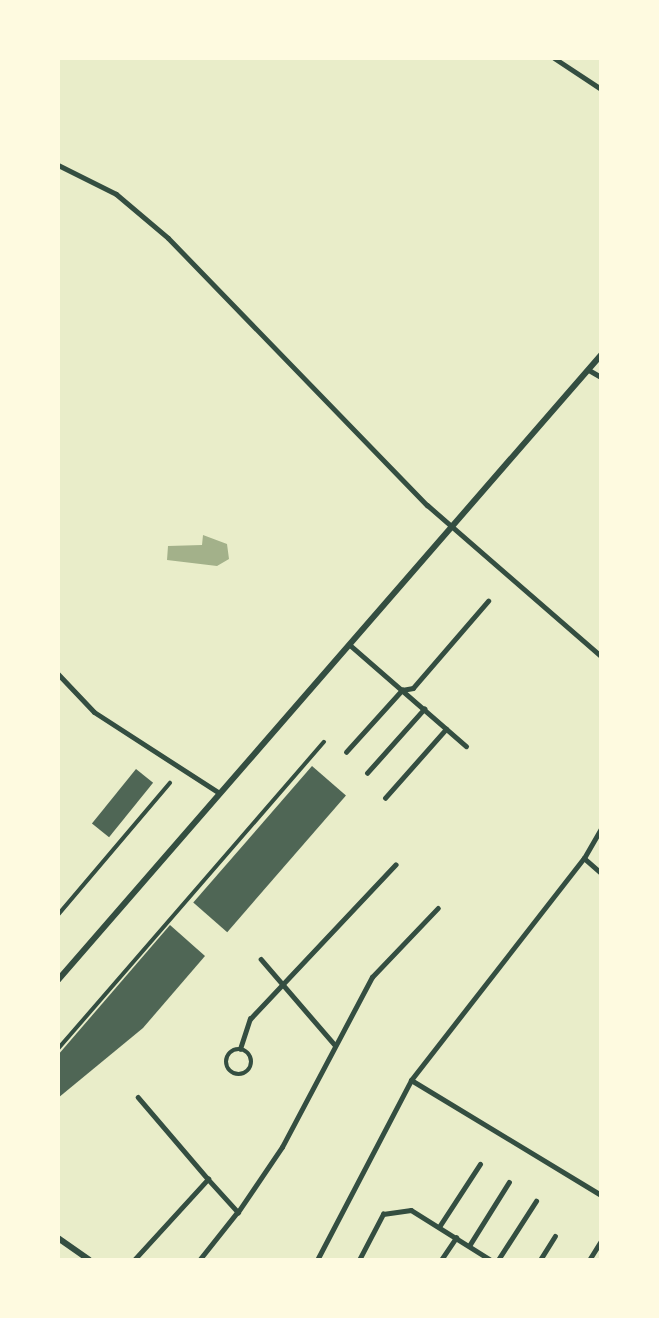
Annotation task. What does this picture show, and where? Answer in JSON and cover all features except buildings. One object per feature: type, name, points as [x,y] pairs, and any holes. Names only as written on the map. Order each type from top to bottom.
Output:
[{"type":"main road","points":[[58,980],[601,355]]},
{"type":"main road","points":[[58,1238],[89,1260]]},
{"type":"street","points":[[554,58],[601,89]]},
{"type":"street","points":[[58,165],[116,194],[168,238],[453,526],[601,656]]},
{"type":"street","points":[[589,370],[601,377]]},
{"type":"street","points":[[346,752],[402,690],[413,688],[488,601]]},
{"type":"street","points":[[350,645],[466,746]]},
{"type":"street","points":[[58,674],[94,712],[219,793]]},
{"type":"street","points":[[367,773],[424,709]]},
{"type":"street","points":[[385,798],[446,729]]},
{"type":"street","points":[[58,1049],[324,741]]},
{"type":"street","points":[[58,915],[170,783]]},
{"type":"street","points":[[317,1260],[411,1080],[584,858],[601,829]]},
{"type":"street","points":[[584,858],[601,873]]},
{"type":"street","points":[[240,1049],[250,1019],[395,865]]},
{"type":"street","points":[[200,1260],[238,1212],[282,1147],[372,977],[438,908]]},
{"type":"street","points":[[261,959],[335,1045]]},
{"type":"street","points":[[240,1049],[251,1056],[252,1064],[240,1075],[232,1072],[227,1062],[233,1051],[240,1049]]},
{"type":"street","points":[[411,1080],[601,1195]]},
{"type":"street","points":[[138,1097],[238,1212]]},
{"type":"street","points":[[439,1227],[480,1164]]},
{"type":"street","points":[[134,1260],[208,1180]]},
{"type":"street","points":[[469,1246],[509,1182]]},
{"type":"street","points":[[498,1260],[536,1201]]},
{"type":"street","points":[[359,1260],[383,1214],[411,1210],[489,1260]]},
{"type":"street","points":[[540,1260],[555,1236]]},
{"type":"street","points":[[441,1260],[456,1238]]},
{"type":"street","points":[[589,1260],[601,1241]]},
{"type":"shaded area","points":[[203,535],[227,544],[229,559],[217,566],[167,560],[168,546],[202,545]]}]
